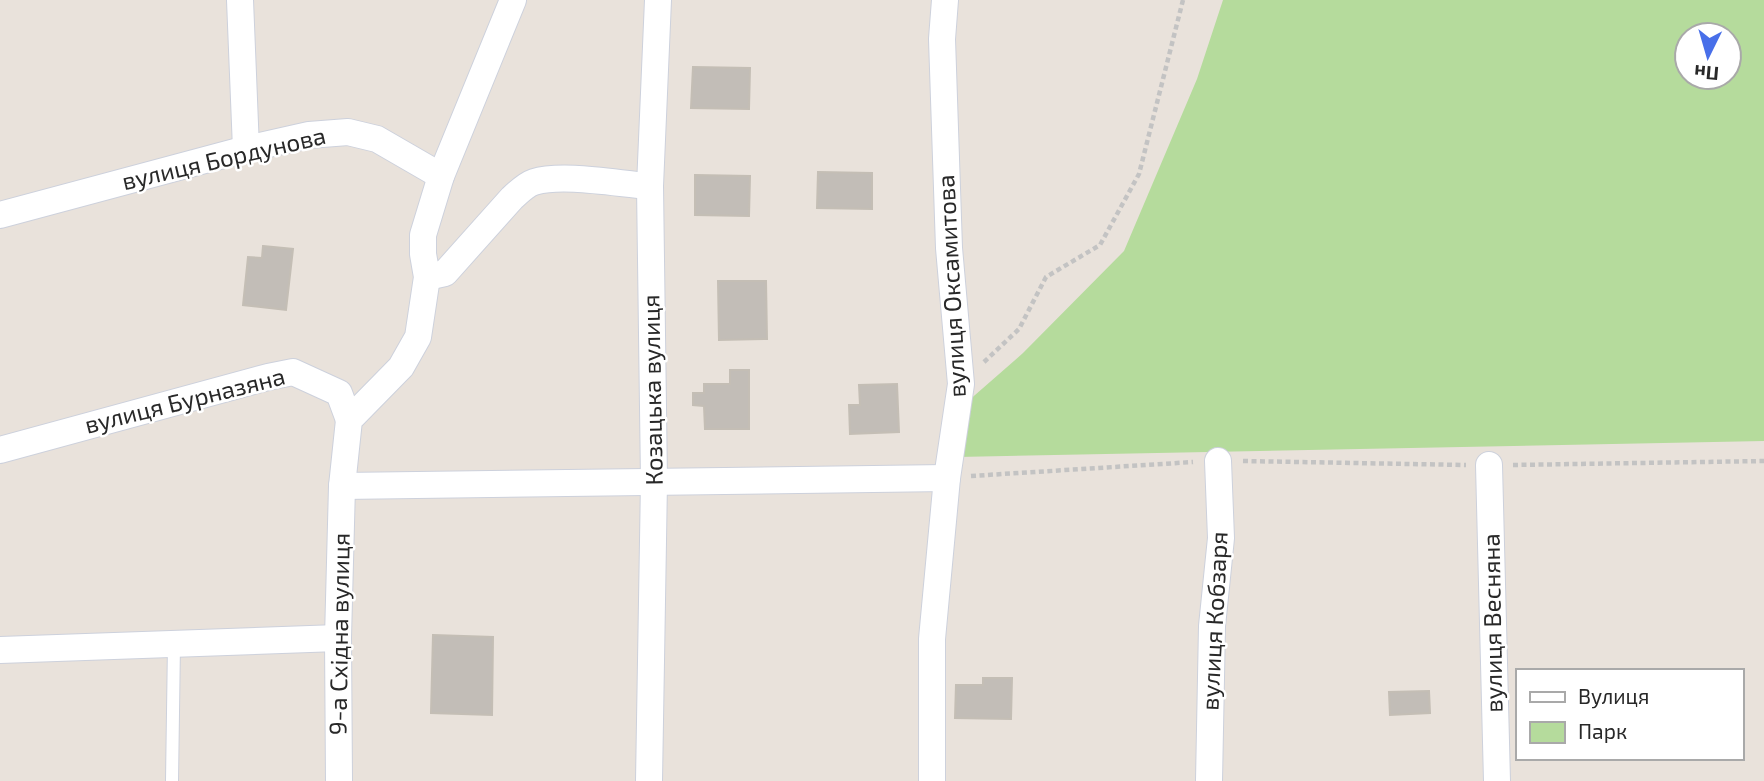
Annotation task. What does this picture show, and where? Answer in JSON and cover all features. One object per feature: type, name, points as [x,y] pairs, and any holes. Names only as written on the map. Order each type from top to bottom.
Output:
[{"type":"street","points":[[240,0],[246,149]]},
{"type":"street","points":[[349,420],[401,367],[418,337],[426,277],[423,235],[441,176],[513,0]]},
{"type":"street","name":"Козацька вулиця","points":[[649,781],[654,481],[650,186],[658,0]]},
{"type":"street","name":"вулиця Оксамитова","points":[[932,781],[932,639],[947,478],[961,384],[948,248],[942,39],[945,0]]},
{"type":"street","name":"вулиця Бордунова","points":[[0,215],[246,149],[309,135],[348,132],[377,139],[441,176]]},
{"type":"street","points":[[426,277],[445,272],[512,198],[533,183],[556,179],[650,186]]},
{"type":"street","name":"вулиця Бурназяна","points":[[0,450],[293,372],[339,393],[349,420]]},
{"type":"street","name":"9-а Східна вулиця","points":[[339,781],[338,638],[342,486],[349,420]]},
{"type":"street","name":"вулиця Кобзаря","points":[[1209,781],[1212,626],[1221,538],[1218,461]]},
{"type":"street","name":"вулиця Весняна","points":[[1489,465],[1497,781]]},
{"type":"street","points":[[342,486],[947,478]]},
{"type":"street","points":[[0,650],[338,638]]},
{"type":"lane","points":[[172,781],[174,644]]},
{"type":"path","points":[[961,384],[1019,329],[1046,277],[1100,245],[1139,174],[1184,0]]},
{"type":"path","points":[[947,478],[1218,461],[1489,465],[1764,461]]},
{"type":"green space","points":[[1223,0],[1764,0],[1764,441],[957,457],[967,402],[1023,353],[1124,251],[1197,79]]},
{"type":"building","points":[[693,67],[750,68],[749,109],[691,108]]},
{"type":"building","points":[[818,172],[872,173],[872,209],[817,208]]},
{"type":"building","points":[[695,175],[750,176],[749,216],[695,215]]},
{"type":"building","points":[[263,246],[293,249],[286,310],[243,305],[248,257],[262,258]]},
{"type":"building","points":[[718,281],[766,281],[767,339],[719,340]]},
{"type":"building","points":[[730,370],[749,370],[749,429],[705,429],[704,406],[693,405],[693,393],[704,393],[704,384],[730,384]]},
{"type":"building","points":[[897,384],[899,432],[850,434],[849,405],[860,405],[859,385]]},
{"type":"building","points":[[433,635],[493,637],[492,715],[431,713]]},
{"type":"building","points":[[983,678],[1012,678],[1011,719],[955,718],[956,685],[983,685]]},
{"type":"building","points":[[1429,691],[1430,713],[1390,715],[1389,692]]}]
